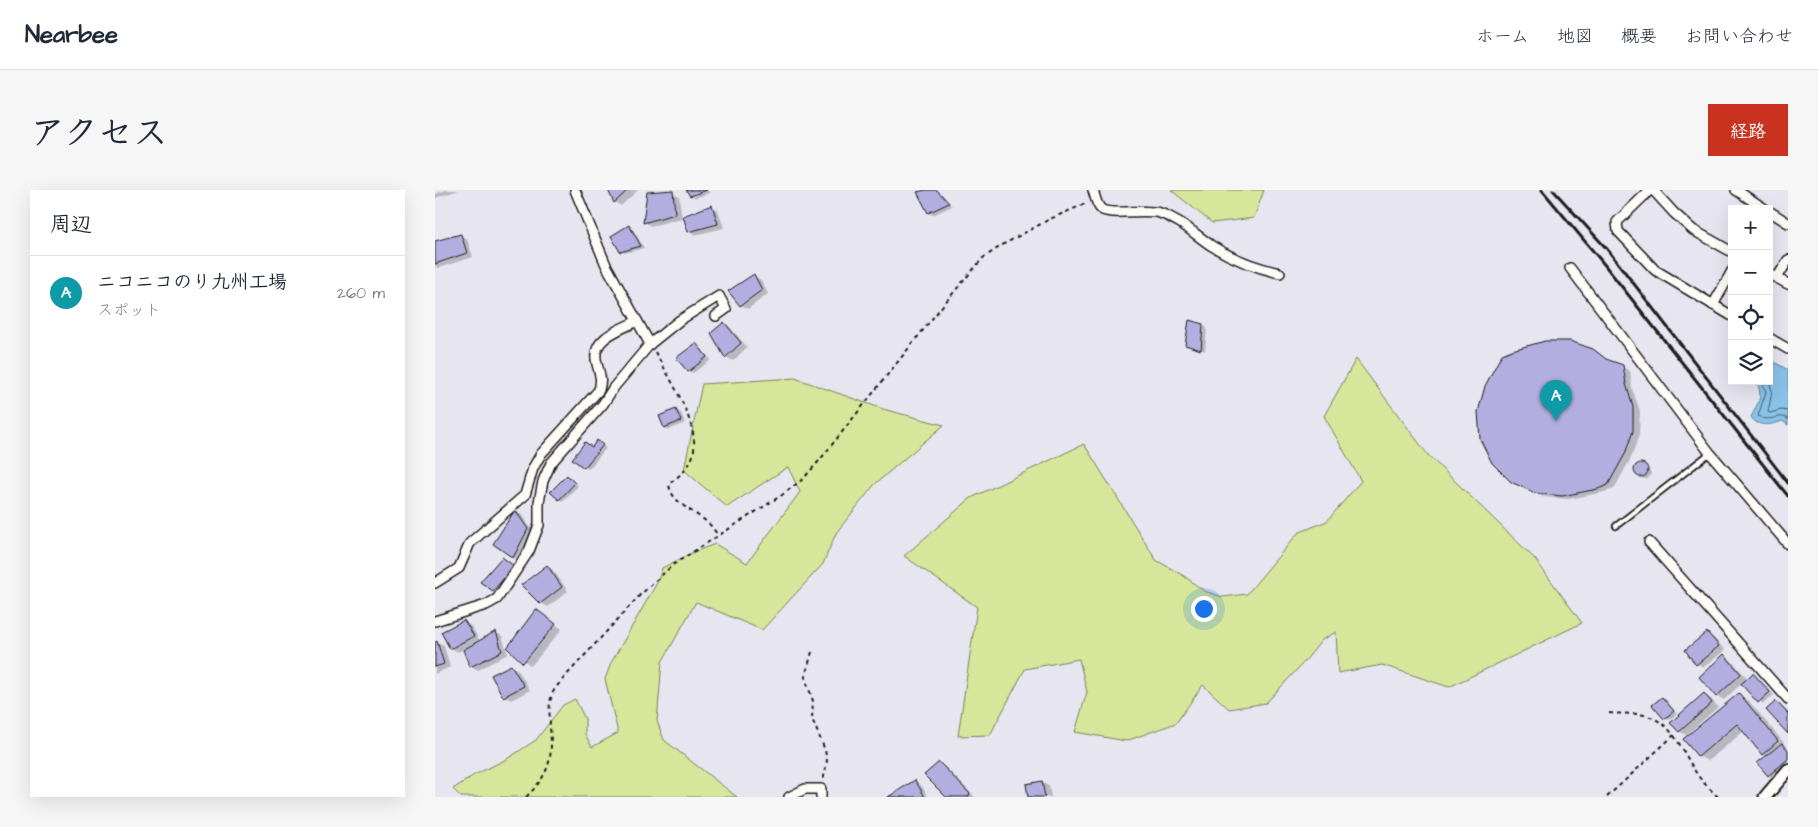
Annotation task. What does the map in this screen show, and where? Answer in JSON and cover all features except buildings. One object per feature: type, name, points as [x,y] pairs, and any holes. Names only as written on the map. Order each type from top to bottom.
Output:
[{"type":"street","points":[[575,190],[606,265],[650,344]]},
{"type":"street","points":[[1093,190],[1101,209],[1107,213],[1142,210],[1157,212],[1181,222],[1213,246],[1242,261],[1281,273]]},
{"type":"street","points":[[1728,250],[1693,230],[1651,190],[1617,222],[1618,231],[1655,270],[1728,314]]},
{"type":"street","points":[[1736,190],[1751,194],[1761,205]]},
{"type":"street","points":[[1773,214],[1788,223]]},
{"type":"street","points":[[1788,260],[1773,276],[1788,284]]},
{"type":"street","points":[[1570,268],[1710,453],[1788,544]]},
{"type":"street","points":[[1713,305],[1728,278]]},
{"type":"street","points":[[435,621],[486,605],[497,598],[529,551],[539,525],[539,502],[543,481],[551,463],[603,404],[614,387],[650,344],[680,320],[719,296],[726,309],[716,316]]},
{"type":"street","points":[[435,583],[459,568],[470,543],[525,495],[533,468],[541,454],[599,390],[602,379],[596,359],[596,349],[604,338],[637,321]]},
{"type":"street","points":[[1772,340],[1788,349]]},
{"type":"street","points":[[1649,542],[1788,699]]},
{"type":"street","points":[[1765,797],[1788,770]]},
{"type":"street","points":[[789,797],[805,789],[821,793]]},
{"type":"lane","points":[[1616,526],[1710,453]]},
{"type":"path","points":[[526,797],[547,772],[552,749],[549,710],[552,694],[640,595],[674,564],[782,495],[803,479],[943,304],[983,258],[1004,244],[1050,219],[1096,200]]},
{"type":"path","points":[[650,344],[680,398],[695,440],[693,456],[685,470],[669,484],[670,491],[675,499],[709,523],[717,535]]},
{"type":"path","points":[[812,652],[805,677],[813,701],[812,718],[825,750],[827,761],[821,793]]},
{"type":"path","points":[[1609,713],[1645,716],[1659,722],[1674,735],[1697,775],[1718,797]]},
{"type":"path","points":[[1607,797],[1674,735]]},
{"type":"green space","points":[[1171,190],[1264,190],[1254,218],[1212,223]]},
{"type":"green space","points":[[1356,359],[1428,455],[1535,559],[1582,623],[1449,687],[1382,665],[1338,673],[1336,632],[1322,640],[1266,703],[1229,709],[1203,685],[1176,723],[1126,741],[1075,732],[1087,692],[1079,659],[1025,669],[990,735],[958,736],[977,607],[904,556],[971,498],[1084,444],[1156,560],[1184,576],[1204,591],[1223,597],[1247,594],[1298,533],[1327,521],[1361,481],[1324,416]]},
{"type":"green space","points":[[795,378],[883,409],[944,425],[875,484],[836,533],[823,564],[762,630],[696,602],[662,662],[657,721],[664,740],[737,797],[461,797],[453,789],[474,775],[507,759],[536,740],[563,705],[575,699],[585,719],[585,734],[592,747],[618,733],[605,679],[611,663],[658,581],[662,568],[715,544],[747,563],[800,492],[788,467],[727,507],[684,470],[702,384]]},
{"type":"water","points":[[1773,361],[1788,370],[1788,425],[1782,421],[1774,424],[1761,424],[1751,417],[1760,395],[1758,386],[1773,385]]},
{"type":"railway","points":[[1542,190],[1603,263],[1788,496]]},
{"type":"railway","points":[[1553,190],[1607,249],[1788,483]]},
{"type":"place","name":"ニコニコのり九州工場","points":[[1556,421]]}]
